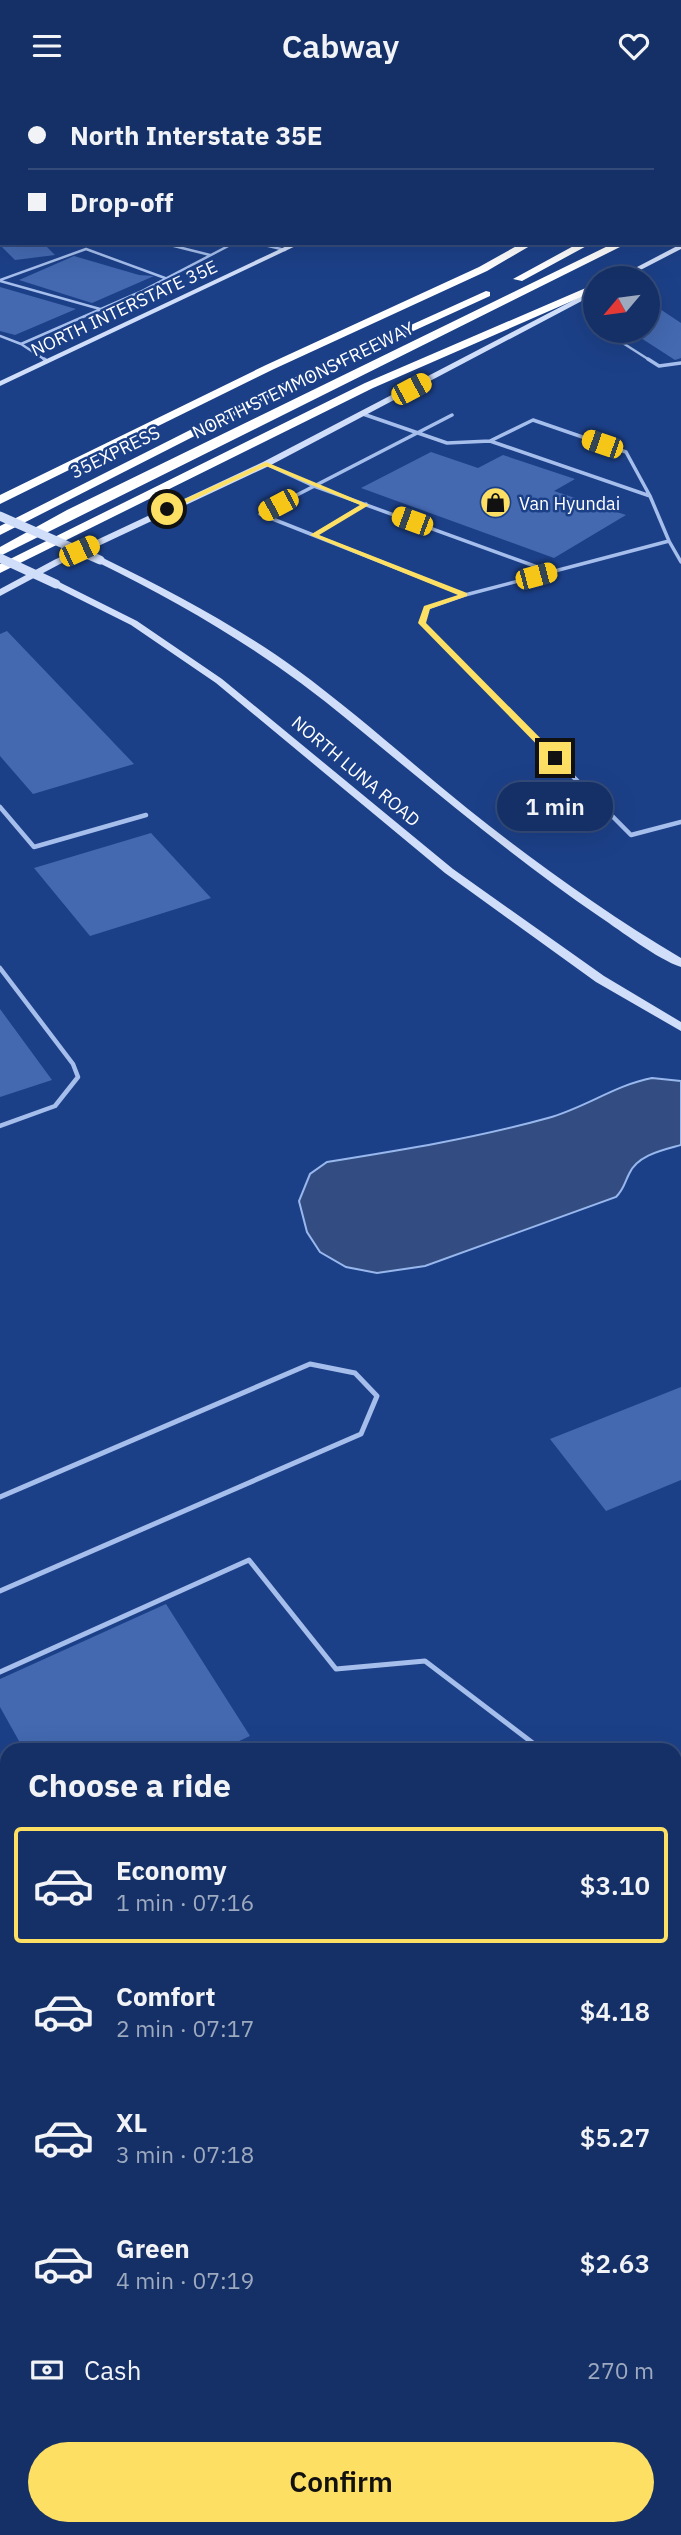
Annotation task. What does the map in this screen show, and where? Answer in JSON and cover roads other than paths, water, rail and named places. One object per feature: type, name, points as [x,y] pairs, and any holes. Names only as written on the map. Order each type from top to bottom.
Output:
[{"type":"highway","name":"NORTH STEMMONS FREEWAY","points":[[0,500],[270,367],[483,269],[526,245]]},
{"type":"highway","name":"35EXPRESS","points":[[0,531],[291,383],[513,282],[583,245]]},
{"type":"highway","name":"NORTH STEMMONS FREEWAY","points":[[0,552],[84,507],[619,245]]},
{"type":"highway","points":[[0,569],[351,395],[508,321],[583,293]]},
{"type":"main road","name":"NORTH INTERSTATE 35E","points":[[2,382],[295,245]]},
{"type":"main road","points":[[643,266],[681,246]]},
{"type":"main road","points":[[0,593],[57,562],[266,464],[583,295]]},
{"type":"main road","name":"NORTH LUNA ROAD","points":[[0,516],[100,560],[194,606],[264,651],[358,722],[493,834],[625,930],[681,963]]},
{"type":"main road","name":"NORTH LUNA ROAD","points":[[0,558],[134,623],[219,681],[449,871],[600,979],[681,1027]]},
{"type":"lane","points":[[170,245],[210,255]]},
{"type":"lane","points":[[21,344],[100,309],[229,245]]},
{"type":"lane","points":[[264,245],[285,250]]},
{"type":"lane","points":[[0,281],[86,249],[165,278]]},
{"type":"lane","points":[[0,281],[100,309]]},
{"type":"lane","points":[[0,336],[21,344],[47,361]]},
{"type":"lane","points":[[623,343],[660,366],[681,363]]},
{"type":"lane","points":[[363,414],[447,443],[490,441],[650,496]]},
{"type":"lane","points":[[452,415],[260,514],[465,595]]},
{"type":"lane","points":[[490,441],[533,420],[626,452],[681,562]]},
{"type":"lane","points":[[266,464],[314,486],[551,572]]},
{"type":"lane","points":[[314,535],[366,505]]},
{"type":"lane","points":[[669,541],[465,595],[427,608],[422,623],[631,835],[681,823]]},
{"type":"lane","points":[[0,807],[34,847],[146,815]]},
{"type":"lane","points":[[0,968],[73,1064],[78,1077],[69,1095],[58,1107],[0,1126]]},
{"type":"lane","points":[[0,1497],[310,1364],[355,1373],[377,1397],[361,1434],[0,1591]]},
{"type":"lane","points":[[0,1672],[249,1560],[336,1669],[425,1661],[533,1743]]},
{"type":"water","points":[[652,1078],[681,1081],[681,1145],[651,1154],[638,1162],[616,1197],[425,1266],[377,1273],[346,1267],[320,1252],[307,1232],[299,1201],[310,1174],[327,1162],[494,1132],[562,1114],[625,1086]]},
{"type":"place","name":"Van Hyundai","points":[[496,503]]}]
